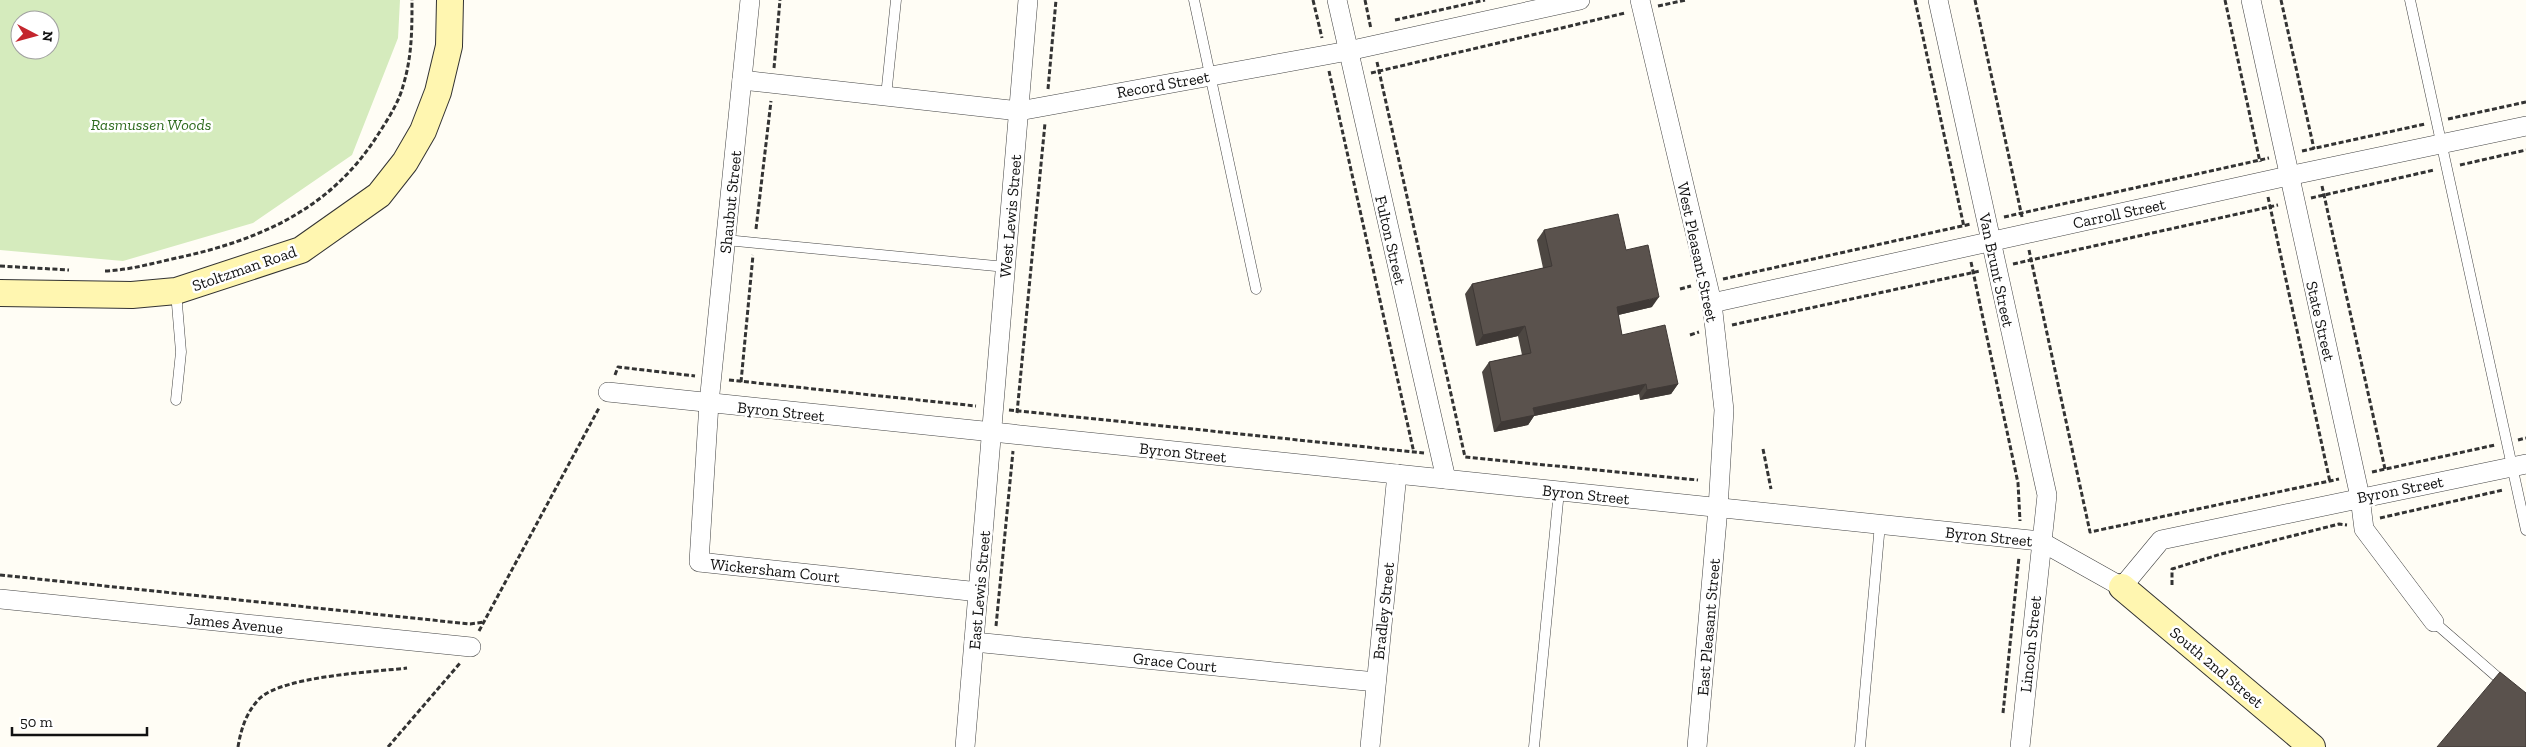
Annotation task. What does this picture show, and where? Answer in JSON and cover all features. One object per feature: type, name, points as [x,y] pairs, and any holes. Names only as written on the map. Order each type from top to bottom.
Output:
[{"type":"street","name":"Stoltzman Road","points":[[0,293],[132,295],[176,291],[301,250],[379,195],[405,162],[423,131],[438,92],[449,46],[450,0]]},
{"type":"street","name":"Shaubut Street","points":[[710,403],[750,0]]},
{"type":"street","name":"West Lewis Street","points":[[992,432],[1028,0]]},
{"type":"street","name":"Fulton Street","points":[[1337,0],[1446,480]]},
{"type":"street","name":"Record Street","points":[[742,80],[1019,110],[1348,51],[1580,0]]},
{"type":"street","name":"Van Brunt Street","points":[[1938,0],[2047,496],[2040,541]]},
{"type":"street","name":"State Street","points":[[2251,0],[2288,176],[2360,497],[2364,529],[2434,622]]},
{"type":"street","name":"West Pleasant Street","points":[[1641,5],[1712,303],[1724,410],[1718,508]]},
{"type":"street","name":"Carroll Street","points":[[1712,303],[2318,169],[2526,126]]},
{"type":"street","name":"Byron Street","points":[[608,392],[2040,541],[2122,587],[2161,540],[2334,502],[2519,465]]},
{"type":"street","name":"Wickersham Court","points":[[710,403],[699,562],[978,592]]},
{"type":"street","name":"East Lewis Street","points":[[965,747],[992,432]]},
{"type":"street","name":"Bradley Street","points":[[1370,747],[1397,474]]},
{"type":"street","name":"East Pleasant Street","points":[[1697,747],[1718,508]]},
{"type":"street","name":"Lincoln Street","points":[[2020,747],[2040,541]]},
{"type":"street","name":"South 2nd Street","points":[[2122,587],[2312,747]]},
{"type":"street","name":"James Avenue","points":[[0,599],[471,647]]},
{"type":"street","name":"Grace Court","points":[[974,642],[1376,682]]},
{"type":"lane","points":[[886,96],[896,0]]},
{"type":"lane","points":[[1194,0],[1256,288]]},
{"type":"lane","points":[[2410,0],[2507,442],[2519,465],[2517,487],[2526,530]]},
{"type":"lane","points":[[726,240],[1006,267]]},
{"type":"lane","points":[[176,291],[181,352],[176,400]]},
{"type":"lane","points":[[1534,747],[1559,491]]},
{"type":"lane","points":[[1860,747],[1880,524]]},
{"type":"lane","points":[[2434,622],[2526,702]]},
{"type":"path","points":[[95,271],[134,268],[204,252],[254,236],[302,212],[337,185],[364,157],[403,88],[412,47],[412,0]]},
{"type":"path","points":[[741,382],[754,243],[773,84],[780,0]]},
{"type":"path","points":[[994,644],[1056,0]]},
{"type":"path","points":[[1313,0],[1420,477]]},
{"type":"path","points":[[1365,0],[1373,45],[1465,457]]},
{"type":"path","points":[[1332,82],[1641,5],[1686,0]]},
{"type":"path","points":[[1915,0],[2018,483],[2020,539],[2003,718]]},
{"type":"path","points":[[1975,0],[2090,532],[2526,438]]},
{"type":"path","points":[[2225,0],[2339,524]]},
{"type":"path","points":[[2281,0],[2385,469]]},
{"type":"path","points":[[1680,289],[2526,102]]},
{"type":"path","points":[[1690,335],[2526,150]]},
{"type":"path","points":[[0,266],[77,271]]},
{"type":"path","points":[[388,747],[439,686],[458,668],[471,647],[608,392],[618,367],[712,379],[1017,411],[1698,480]]},
{"type":"path","points":[[1763,449],[1771,489]]},
{"type":"path","points":[[2172,585],[2172,569],[2221,554],[2339,524],[2346,526],[2517,487]]},
{"type":"path","points":[[0,575],[470,624],[484,622]]},
{"type":"path","points":[[238,747],[241,725],[260,698],[282,687],[326,677],[408,668]]},
{"type":"green space","name":"Rasmussen Woods","points":[[0,0],[400,0],[398,38],[352,155],[253,223],[123,261],[0,250]]},
{"type":"building","points":[[1618,214],[1626,250],[1648,245],[1659,297],[1617,307],[1622,335],[1665,325],[1678,384],[1647,390],[1646,384],[1533,408],[1535,415],[1501,422],[1489,362],[1531,353],[1525,326],[1483,335],[1472,284],[1552,266],[1544,230]]},
{"type":"building","points":[[2500,672],[2526,693],[2526,747],[2437,747]]}]
